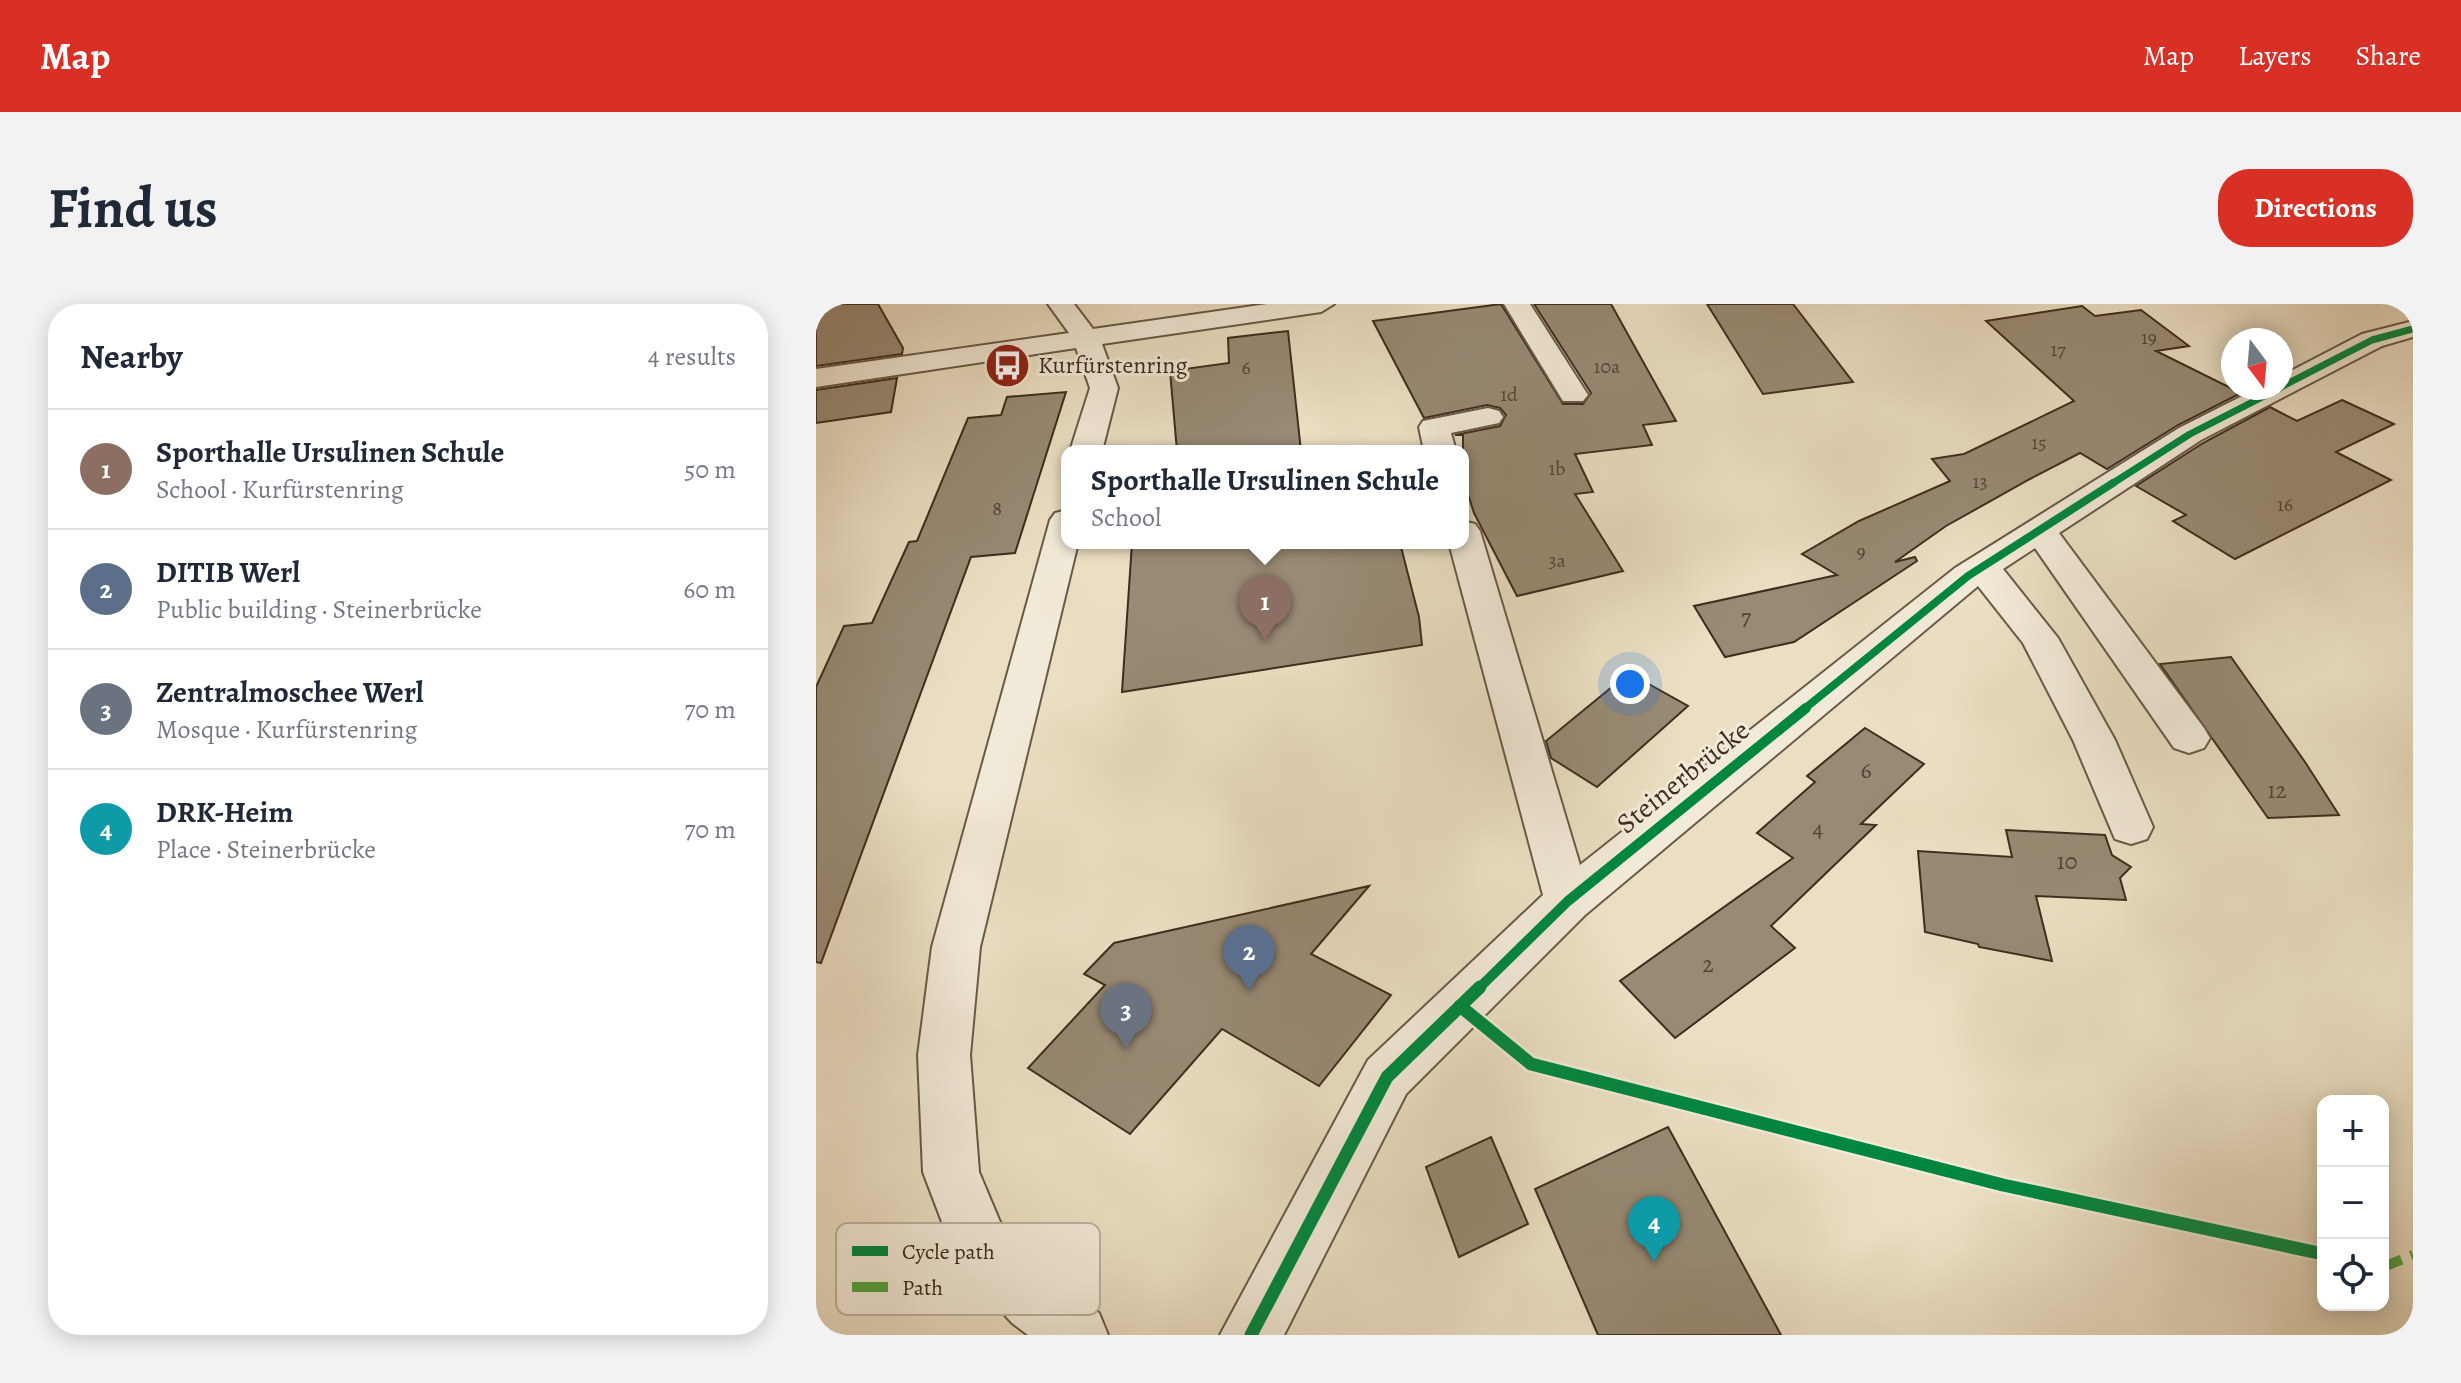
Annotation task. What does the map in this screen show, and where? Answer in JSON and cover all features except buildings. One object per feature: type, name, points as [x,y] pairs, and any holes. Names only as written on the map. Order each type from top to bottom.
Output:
[{"type":"street","points":[[1061,304],[1086,338],[1104,388],[1088,445]]},
{"type":"street","points":[[816,378],[1086,338],[1243,309],[1321,304]]},
{"type":"street","points":[[1517,304],[1573,395]]},
{"type":"street","name":"Steinerbrücke","points":[[2293,381],[2372,340],[2413,329]]},
{"type":"street","name":"Steinerbrücke","points":[[1251,1335],[1387,1077],[1568,901],[1982,567],[2190,434],[2257,400]]},
{"type":"street","points":[[1438,445],[1434,427],[1488,417]]},
{"type":"street","points":[[2039,531],[2061,556],[2189,738]]},
{"type":"street","points":[[971,1223],[951,1172],[944,1055],[956,947],[1061,543]]},
{"type":"street","points":[[1468,549],[1568,901]]},
{"type":"street","points":[[1982,567],[2039,638],[2094,740],[2131,827]]},
{"type":"street","points":[[1052,1315],[1077,1335]]},
{"type":"marked path","points":[[2389,1265],[2413,1255]]},
{"type":"cycle path","points":[[2293,381],[2372,340],[2413,329]]},
{"type":"cycle path","points":[[1251,1335],[1387,1077],[1568,901],[1968,576],[2190,434],[2257,400]]},
{"type":"cycle path","points":[[1460,1006],[1531,1064],[2003,1185],[2317,1253]]},
{"type":"place","name":"Kurfürstenring","points":[[1007,365]]},
{"type":"place","name":"Sporthalle Ursulinen Schule","points":[[1265,641]]},
{"type":"place","name":"DITIB Werl","points":[[1249,991]]},
{"type":"place","name":"Zentralmoschee Werl","points":[[1126,1049]]},
{"type":"place","name":"DRK-Heim","points":[[1654,1262]]}]
